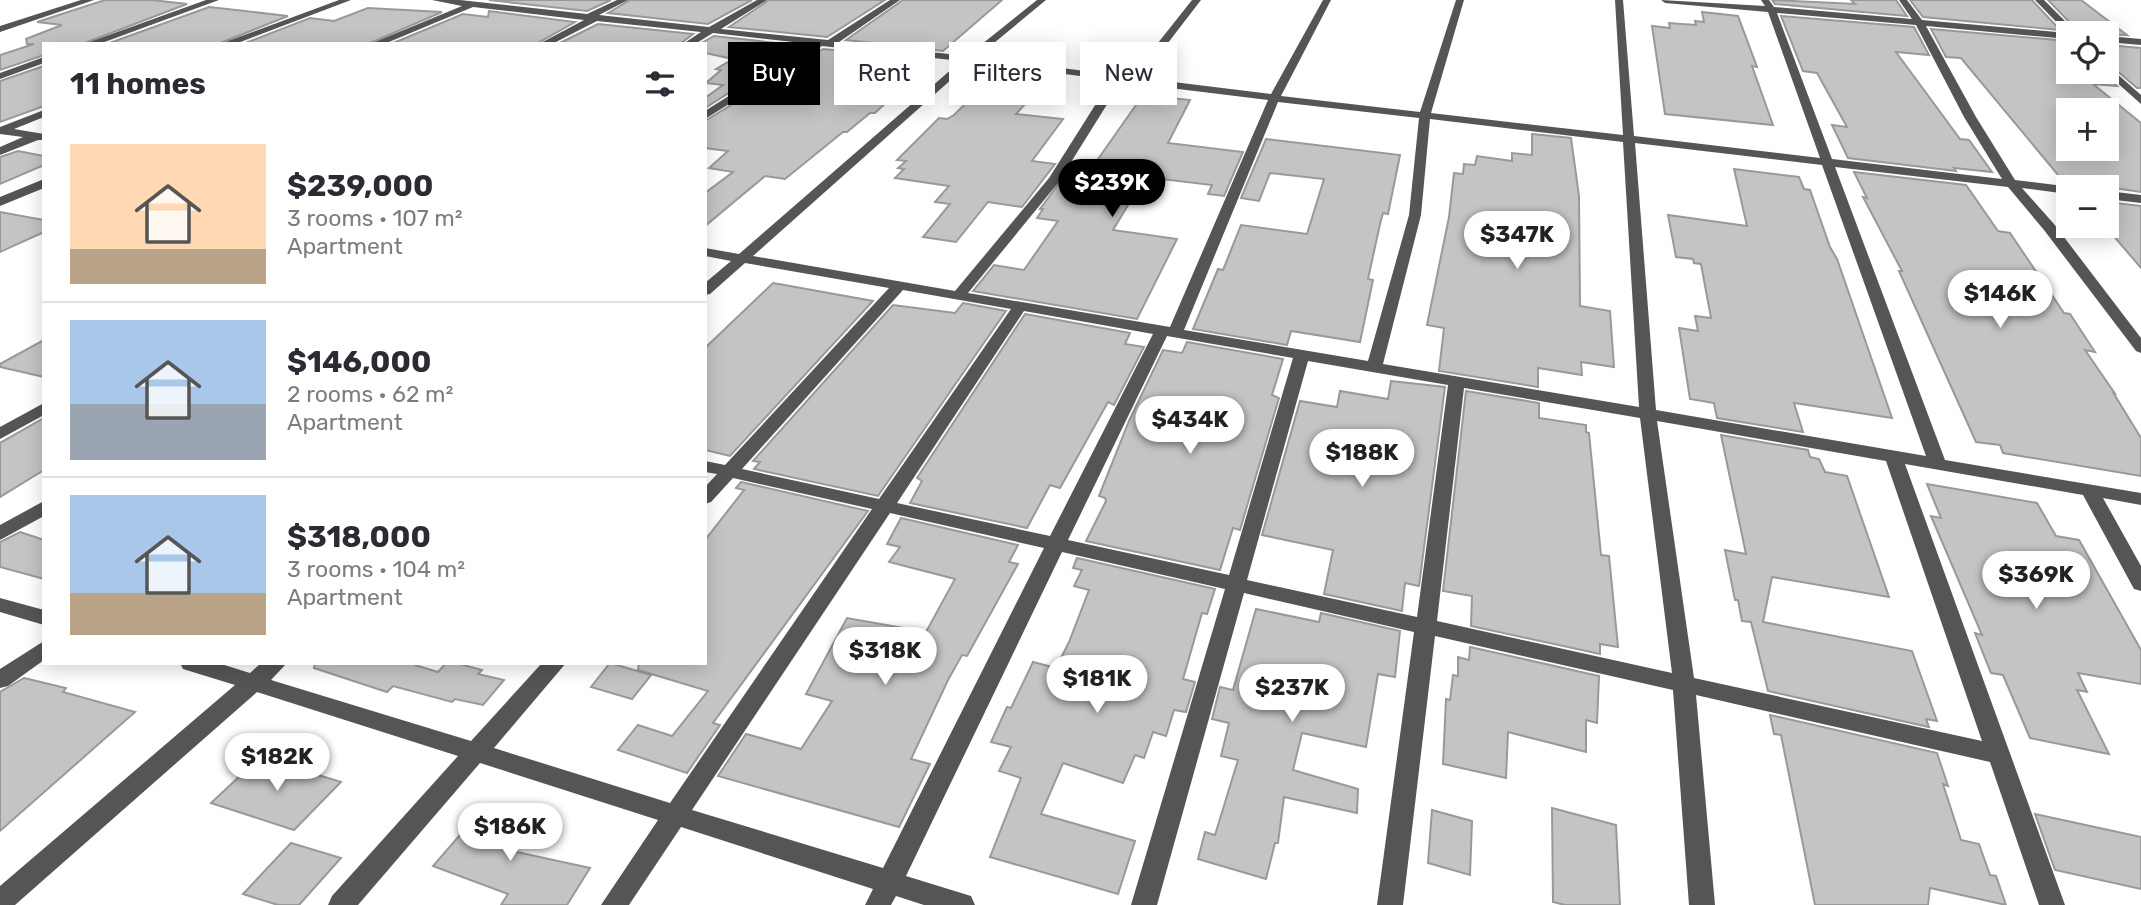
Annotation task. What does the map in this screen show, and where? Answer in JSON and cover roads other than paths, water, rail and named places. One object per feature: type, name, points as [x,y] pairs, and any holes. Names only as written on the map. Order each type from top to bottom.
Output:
[{"type":"street","points":[[0,29],[90,0]]},
{"type":"street","points":[[95,42],[215,0]]},
{"type":"street","points":[[231,42],[347,0]]},
{"type":"street","points":[[436,0],[478,2],[589,19],[949,57]]},
{"type":"street","points":[[548,42],[624,0]]},
{"type":"street","points":[[692,42],[763,0]]},
{"type":"street","points":[[707,115],[896,0]]},
{"type":"street","points":[[990,42],[1042,0]]},
{"type":"street","points":[[1163,42],[1197,0]]},
{"type":"street","points":[[878,905],[1056,545],[1168,331],[1274,98],[1327,0]]},
{"type":"street","points":[[1375,366],[1415,215],[1425,114],[1460,0]]},
{"type":"street","points":[[1619,0],[1648,414],[1684,684],[1702,905]]},
{"type":"street","points":[[1665,0],[1768,4],[1919,22],[2056,33]]},
{"type":"street","points":[[1903,0],[1919,22],[1970,117],[2011,183],[2049,227],[2141,348]]},
{"type":"street","points":[[2039,0],[2058,21]]},
{"type":"street","points":[[380,42],[478,2]]},
{"type":"street","points":[[1768,4],[1937,462]]},
{"type":"street","points":[[2119,40],[2141,42]]},
{"type":"street","points":[[0,76],[42,61]]},
{"type":"street","points":[[707,289],[949,77]]},
{"type":"street","points":[[2119,80],[2141,101]]},
{"type":"street","points":[[1177,86],[2056,189]]},
{"type":"street","points":[[958,295],[1054,180],[1101,105]]},
{"type":"street","points":[[0,131],[42,115]]},
{"type":"street","points":[[0,131],[41,136]]},
{"type":"street","points":[[0,151],[41,136]]},
{"type":"street","points":[[0,202],[42,184]]},
{"type":"street","points":[[2119,196],[2141,199]]},
{"type":"street","points":[[707,252],[2141,499]]},
{"type":"street","points":[[707,496],[900,285]]},
{"type":"street","points":[[614,905],[677,816],[1020,306]]},
{"type":"street","points":[[1144,905],[1301,354]]},
{"type":"street","points":[[1390,905],[1458,381]]},
{"type":"street","points":[[0,433],[42,409]]},
{"type":"street","points":[[1893,456],[2052,905]]},
{"type":"street","points":[[707,467],[1998,754]]},
{"type":"street","points":[[2089,490],[2141,584]]},
{"type":"street","points":[[0,534],[42,508]]},
{"type":"street","points":[[0,605],[42,617]]},
{"type":"street","points":[[0,680],[42,650]]},
{"type":"street","points":[[198,665],[962,905]]},
{"type":"street","points":[[0,902],[274,665]]},
{"type":"street","points":[[341,905],[553,665]]}]
